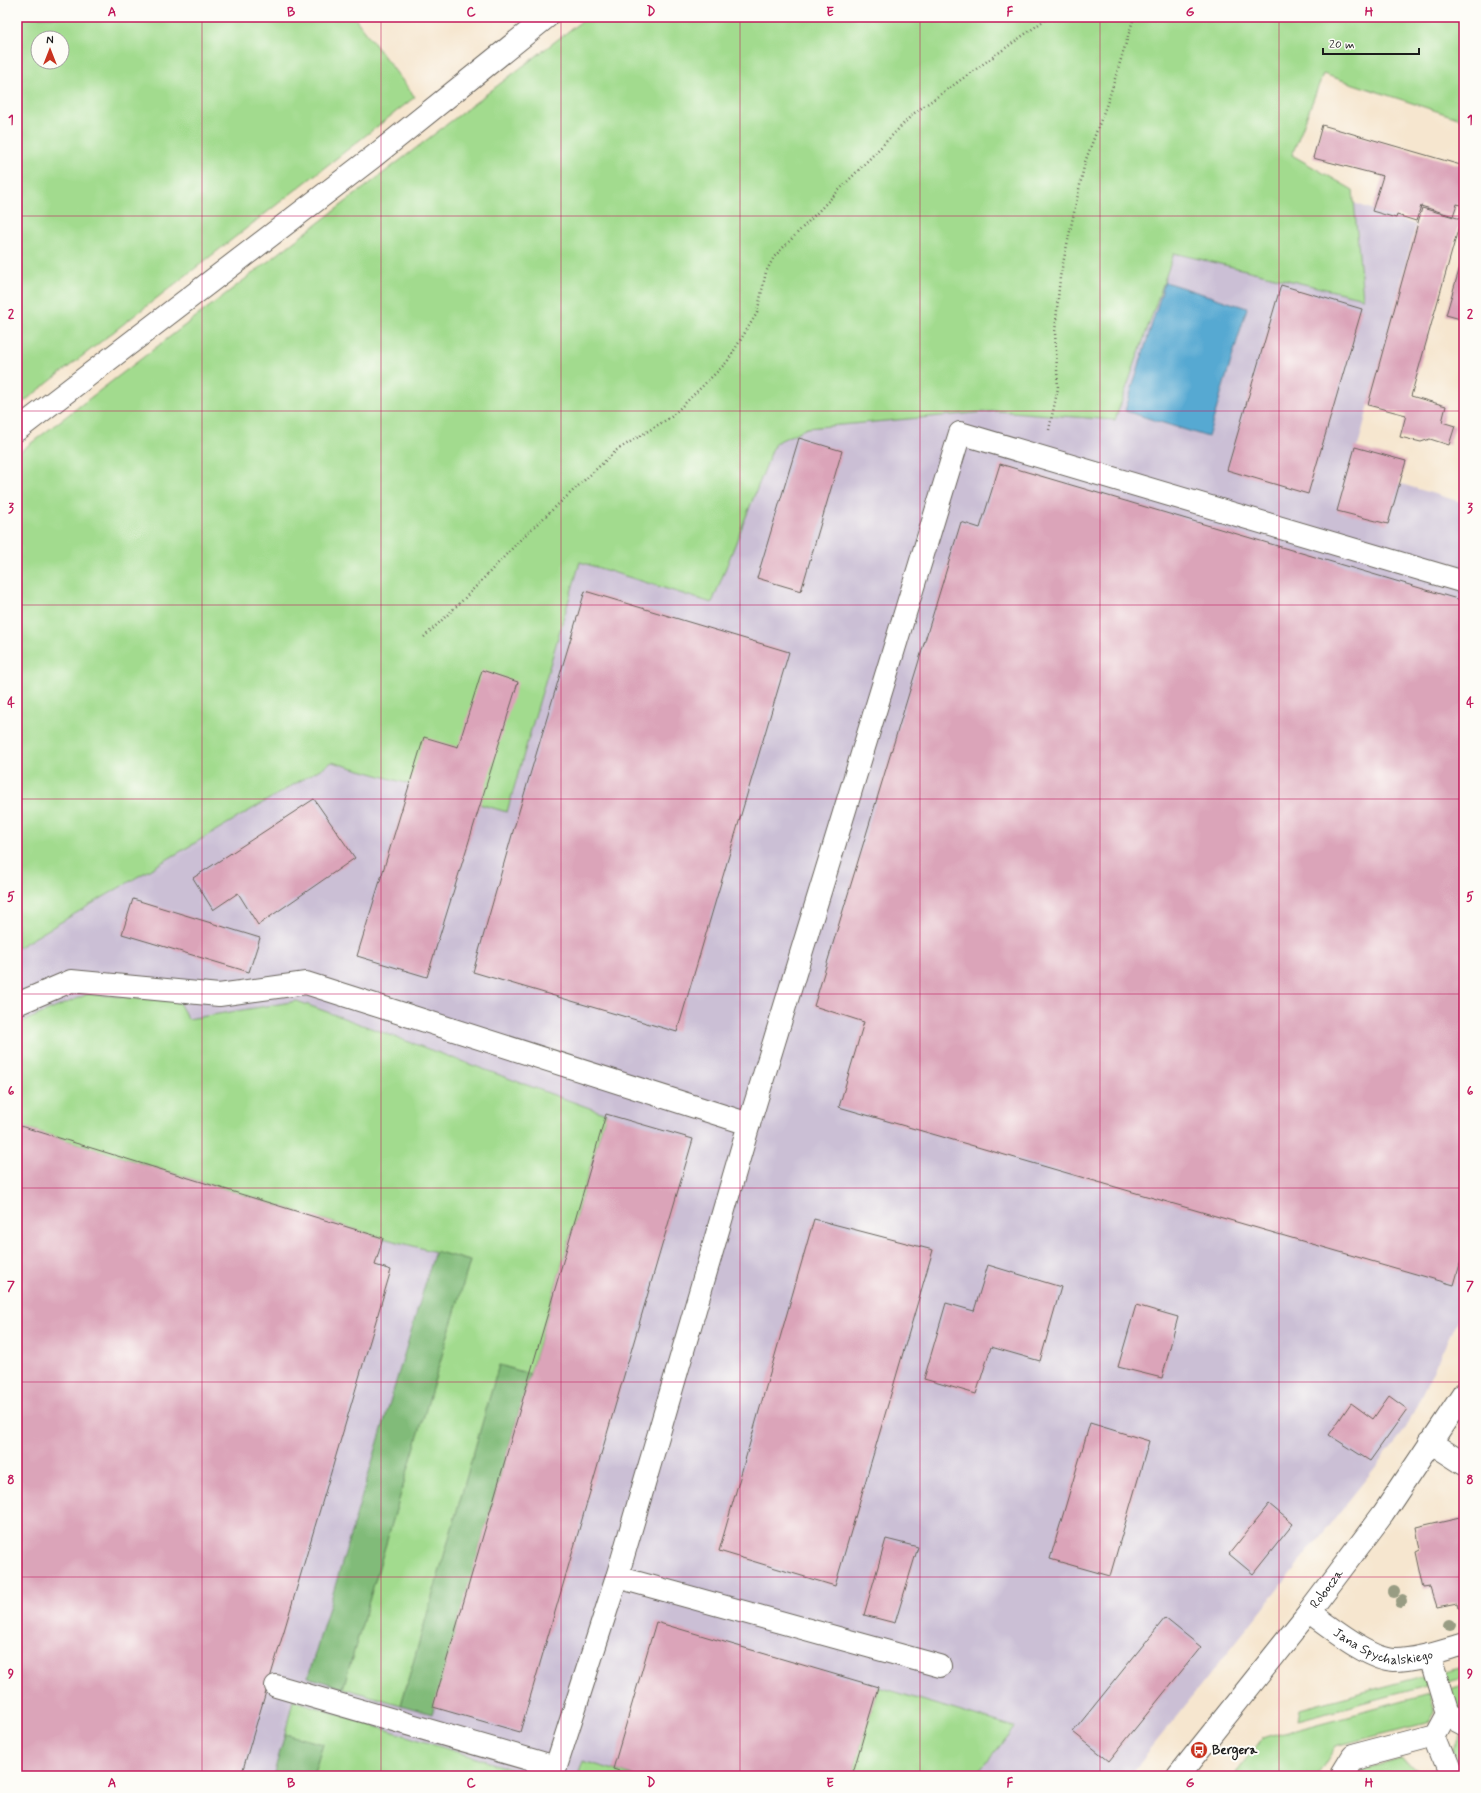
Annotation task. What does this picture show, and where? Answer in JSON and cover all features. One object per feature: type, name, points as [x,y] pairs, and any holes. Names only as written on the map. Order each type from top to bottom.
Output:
[{"type":"street","points":[[17,430],[373,157],[547,17]]},
{"type":"street","points":[[276,1686],[554,1771],[617,1577],[749,1124],[960,433],[1464,582]]},
{"type":"street","points":[[17,1004],[71,981],[219,995],[306,983],[749,1124]]},
{"type":"street","name":"Robocza","points":[[1178,1776],[1309,1612],[1383,1514],[1430,1442],[1464,1394]]},
{"type":"street","points":[[1430,1442],[1464,1464]]},
{"type":"street","points":[[617,1577],[940,1666]]},
{"type":"street","name":"Jana Spychalskiego","points":[[1309,1612],[1335,1631],[1373,1654],[1393,1660],[1411,1659],[1464,1645]]},
{"type":"street","points":[[1341,1776],[1352,1758],[1435,1736],[1455,1718],[1429,1654]]},
{"type":"street","points":[[1435,1736],[1450,1773],[1454,1776]]},
{"type":"path","points":[[424,637],[464,600],[523,537],[617,450],[671,417],[727,362],[757,313],[766,272],[774,257],[913,114],[1049,17]]},
{"type":"path","points":[[1042,457],[1058,388],[1055,332],[1060,278],[1085,162],[1109,98],[1134,17]]},
{"type":"shaded area","points":[[1154,132],[1416,225],[1352,469],[1464,503],[1464,1306],[1405,1430],[1129,1776],[17,1776],[17,503]]},
{"type":"green space","points":[[17,17],[354,17],[415,97],[17,407]]},
{"type":"green space","points":[[587,17],[1464,17],[1464,120],[1323,74],[1292,155],[1353,190],[1363,298],[1174,253],[1115,420],[997,411],[807,428],[775,443],[712,603],[580,562],[507,812],[332,762],[17,948],[17,454]]},
{"type":"green space","points":[[88,994],[178,1001],[188,1019],[297,1001],[606,1114],[530,1374],[499,1365],[401,1705],[343,1688],[470,1261],[383,1238],[17,1125],[17,1024]]},
{"type":"green space","points":[[435,1251],[470,1261],[343,1688],[308,1677]]},
{"type":"green space","points":[[499,1365],[530,1374],[432,1714],[401,1705]]},
{"type":"green space","points":[[1464,1667],[1464,1677],[1447,1681],[1444,1672]]},
{"type":"green space","points":[[1424,1676],[1427,1686],[1298,1720],[1300,1709]]},
{"type":"green space","points":[[1464,1685],[1464,1750],[1457,1761],[1452,1750],[1462,1734],[1449,1689]]},
{"type":"green space","points":[[878,1687],[1015,1728],[975,1776],[852,1776]]},
{"type":"green space","points":[[1430,1694],[1435,1713],[1430,1722],[1336,1746],[1317,1776],[1238,1776],[1235,1773],[1262,1739]]},
{"type":"green space","points":[[293,1700],[517,1771],[515,1776],[313,1776],[323,1744],[285,1734]]},
{"type":"green space","points":[[285,1734],[323,1744],[313,1776],[273,1776]]},
{"type":"green space","points":[[1401,1759],[1422,1772],[1419,1776],[1357,1776],[1364,1769]]},
{"type":"green space","points":[[583,1761],[635,1776],[578,1776]]},
{"type":"water","points":[[1165,282],[1247,308],[1208,437],[1125,411]]},
{"type":"building","points":[[1322,125],[1464,166],[1464,206],[1457,204],[1453,216],[1421,206],[1416,221],[1397,215],[1396,218],[1372,211],[1383,176],[1313,158]]},
{"type":"building","points":[[1422,208],[1461,219],[1411,396],[1446,406],[1442,422],[1455,426],[1449,445],[1430,439],[1421,442],[1400,437],[1406,415],[1368,405]]},
{"type":"building","points":[[1464,253],[1464,320],[1446,315]]},
{"type":"building","points":[[1281,285],[1362,309],[1308,494],[1227,470]]},
{"type":"building","points":[[799,438],[842,451],[801,591],[757,578]]},
{"type":"building","points":[[1355,447],[1406,461],[1388,524],[1337,511]]},
{"type":"building","points":[[1000,464],[1464,601],[1464,1250],[1454,1285],[839,1107],[864,1022],[814,1006],[961,522],[980,528]]},
{"type":"building","points":[[585,591],[789,652],[677,1032],[473,972],[514,828]]},
{"type":"building","points":[[482,670],[518,682],[427,977],[357,956],[424,737],[458,747]]},
{"type":"building","points":[[314,799],[355,858],[258,925],[238,893],[213,910],[193,878]]},
{"type":"building","points":[[133,899],[260,938],[249,972],[122,934]]},
{"type":"building","points":[[606,1114],[693,1139],[520,1732],[433,1707]]},
{"type":"building","points":[[17,1125],[383,1238],[375,1265],[391,1270],[241,1776],[17,1776]]},
{"type":"building","points":[[814,1219],[933,1250],[835,1586],[719,1551]]},
{"type":"building","points":[[988,1265],[1061,1287],[1040,1361],[991,1347],[976,1394],[924,1379],[946,1303],[974,1311]]},
{"type":"building","points":[[1136,1305],[1178,1317],[1162,1378],[1118,1367]]},
{"type":"building","points":[[1389,1396],[1407,1409],[1370,1461],[1329,1435],[1351,1403],[1373,1419]]},
{"type":"building","points":[[1090,1423],[1149,1441],[1110,1576],[1050,1559]]},
{"type":"building","points":[[1269,1504],[1293,1524],[1253,1574],[1229,1554]]},
{"type":"building","points":[[1464,1517],[1464,1606],[1458,1607],[1457,1603],[1437,1607],[1431,1588],[1424,1589],[1416,1552],[1420,1550],[1416,1528]]},
{"type":"building","points":[[886,1539],[918,1547],[895,1623],[864,1615]]},
{"type":"building","points":[[1165,1618],[1201,1647],[1109,1761],[1073,1732]]},
{"type":"building","points":[[656,1622],[878,1687],[852,1776],[635,1776],[613,1769]]},
{"type":"place","name":"Bergera","points":[[1199,1750]]}]
